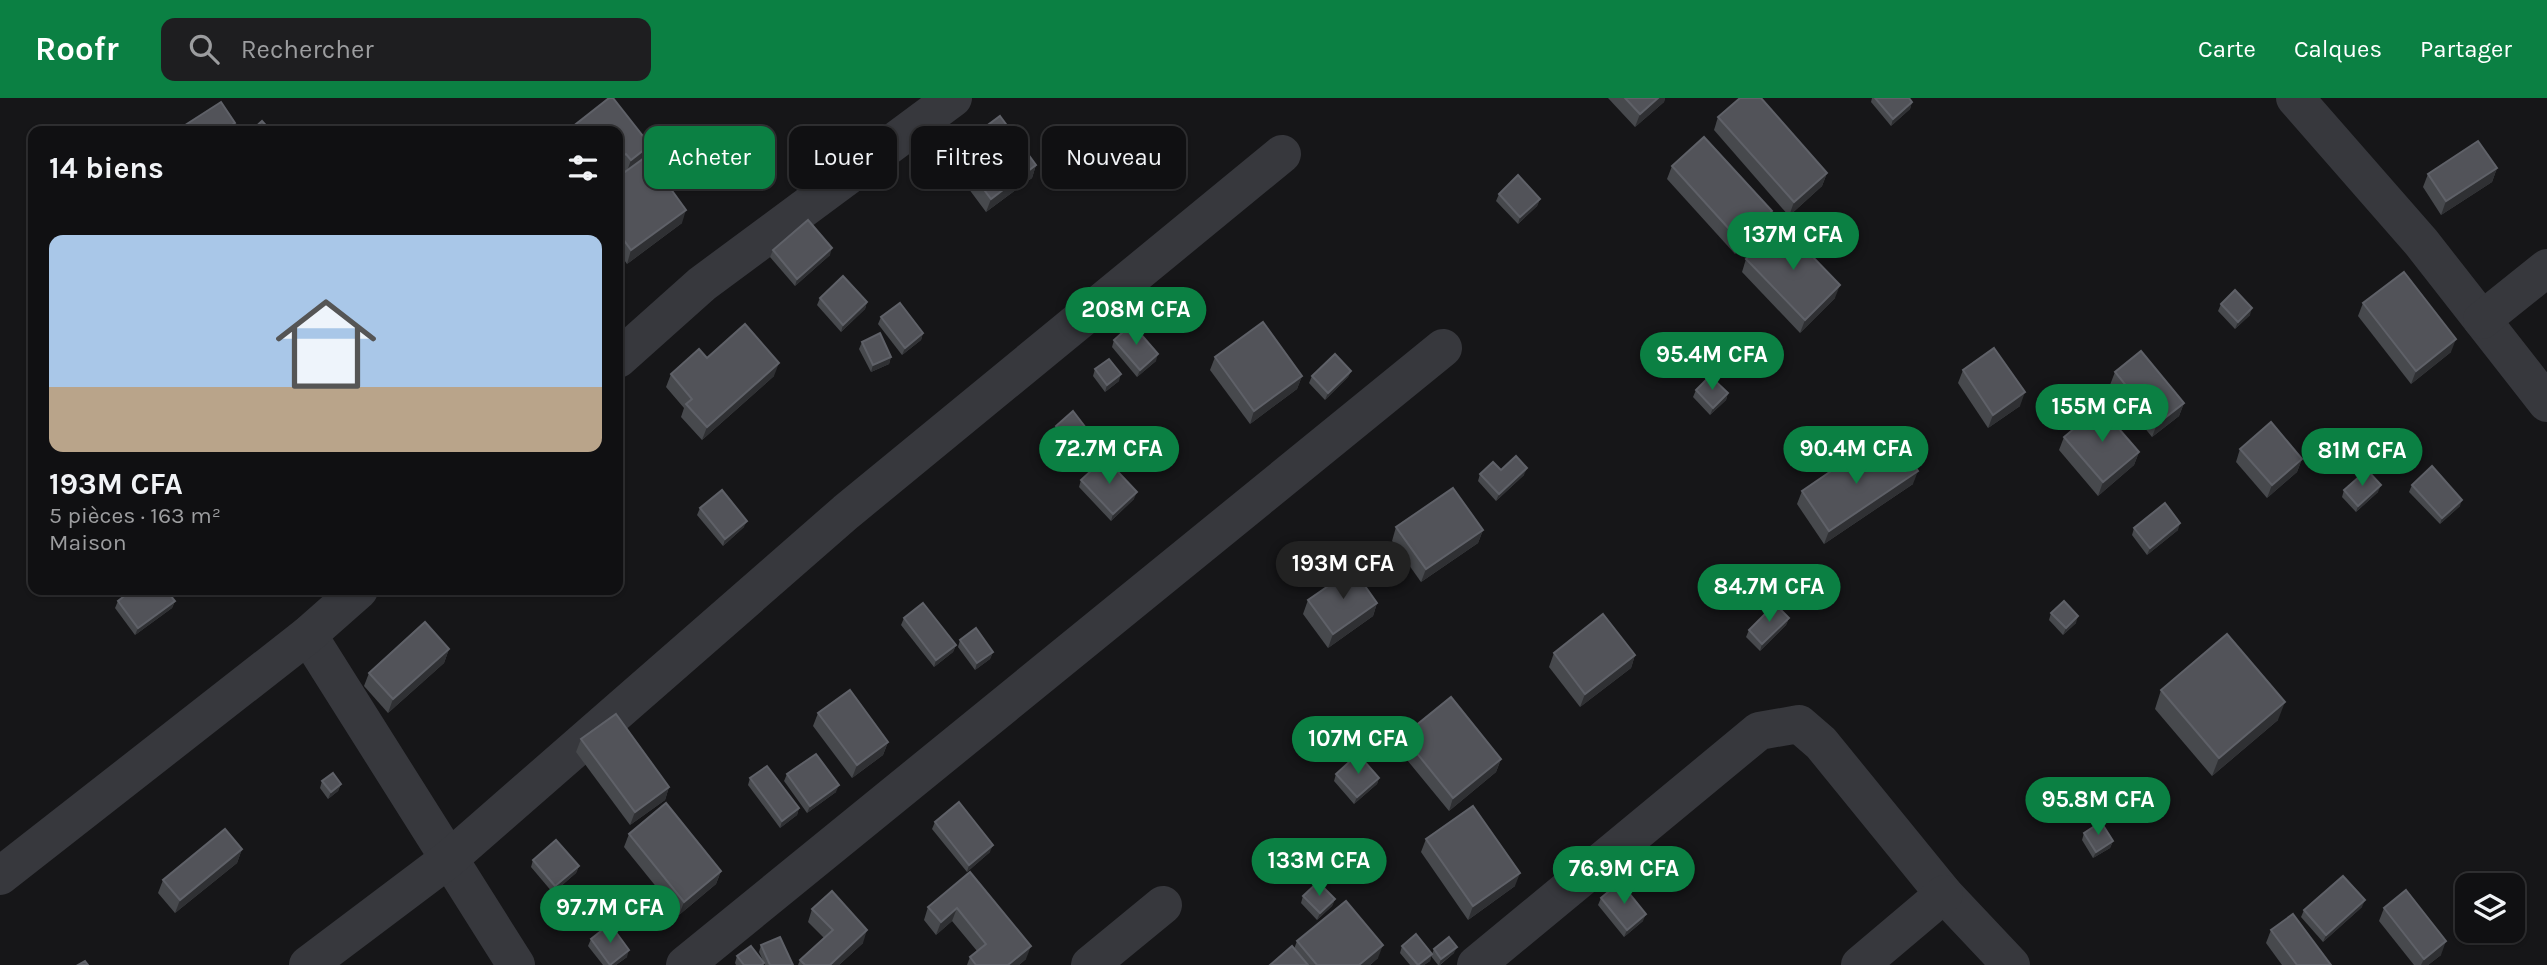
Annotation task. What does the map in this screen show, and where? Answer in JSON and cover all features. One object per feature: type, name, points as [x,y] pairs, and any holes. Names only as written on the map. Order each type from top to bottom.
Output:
[{"type":"street","points":[[623,355],[702,284],[953,98]]},
{"type":"street","points":[[2295,98],[2421,242],[2547,403]]},
{"type":"street","points":[[308,965],[450,858],[846,512],[1282,154]]},
{"type":"street","points":[[2482,320],[2547,268]]},
{"type":"street","points":[[685,965],[1443,348]]},
{"type":"street","points":[[0,876],[308,635],[353,595]]},
{"type":"street","points":[[308,635],[516,965]]},
{"type":"street","points":[[1476,965],[1759,731],[1799,724],[1821,743],[1944,894],[2011,965]]},
{"type":"street","points":[[1860,965],[1944,894]]},
{"type":"street","points":[[1090,965],[1163,905]]},
{"type":"building","points":[[609,98],[613,98],[644,137],[644,150],[631,160],[626,154],[623,156],[623,126],[573,126]]},
{"type":"building","points":[[1625,98],[1658,98],[1640,114]]},
{"type":"building","points":[[1740,98],[1761,98],[1827,173],[1794,202],[1718,117]]},
{"type":"building","points":[[1875,98],[1909,98],[1912,102],[1893,119]]},
{"type":"building","points":[[221,102],[235,123],[230,126],[184,126]]},
{"type":"building","points":[[1000,116],[1007,126],[987,126]]},
{"type":"building","points":[[1704,137],[1772,211],[1740,241],[1672,166]]},
{"type":"building","points":[[2478,141],[2497,168],[2446,201],[2428,174]]},
{"type":"building","points":[[1028,154],[1036,165],[1028,171]]},
{"type":"building","points":[[644,158],[644,189],[671,189],[686,210],[631,250],[623,239],[623,173]]},
{"type":"building","points":[[1518,175],[1540,199],[1520,217],[1499,194]]},
{"type":"building","points":[[984,189],[1004,189],[991,199]]},
{"type":"building","points":[[808,220],[832,248],[797,279],[773,250]]},
{"type":"building","points":[[1782,225],[1840,285],[1805,320],[1746,259]]},
{"type":"building","points":[[2404,272],[2456,339],[2416,371],[2363,303]]},
{"type":"building","points":[[843,276],[867,302],[843,325],[820,298]]},
{"type":"building","points":[[2235,290],[2252,308],[2238,322],[2221,304]]},
{"type":"building","points":[[900,303],[923,333],[905,348],[881,317]]},
{"type":"building","points":[[1263,322],[1302,376],[1254,411],[1215,357]]},
{"type":"building","points":[[745,324],[779,363],[707,427],[686,404],[692,399],[671,374],[699,349],[707,358]]},
{"type":"building","points":[[1132,324],[1158,354],[1140,370],[1114,340]]},
{"type":"building","points":[[880,333],[891,357],[873,365],[862,342]]},
{"type":"building","points":[[1994,348],[2025,392],[1993,415],[1963,370]]},
{"type":"building","points":[[2141,351],[2184,403],[2157,424],[2115,372]]},
{"type":"building","points":[[1335,354],[1351,371],[1328,393],[1312,376]]},
{"type":"building","points":[[1109,359],[1121,374],[1107,385],[1095,369]]},
{"type":"building","points":[[1710,376],[1728,393],[1713,408],[1696,390]]},
{"type":"building","points":[[2100,407],[2139,452],[2103,482],[2064,437]]},
{"type":"building","points":[[1073,411],[1099,445],[1083,458],[1056,426]]},
{"type":"building","points":[[2271,422],[2302,459],[2272,485],[2240,449]]},
{"type":"building","points":[[1903,448],[1918,471],[1829,531],[1802,491],[1862,450],[1874,468]]},
{"type":"building","points":[[1516,456],[1527,468],[1499,494],[1480,474],[1493,462],[1501,470]]},
{"type":"building","points":[[1105,458],[1137,492],[1113,514],[1081,480]]},
{"type":"building","points":[[2432,466],[2462,500],[2442,518],[2412,485]]},
{"type":"building","points":[[2367,470],[2381,485],[2358,506],[2344,490]]},
{"type":"building","points":[[1453,488],[1483,530],[1426,569],[1396,527]]},
{"type":"building","points":[[722,490],[747,521],[725,539],[700,508]]},
{"type":"building","points":[[2165,503],[2180,523],[2150,548],[2134,528]]},
{"type":"building","points":[[1353,569],[1377,603],[1333,634],[1308,600]]},
{"type":"building","points":[[126,595],[170,595],[175,601],[138,628],[118,601]]},
{"type":"building","points":[[2064,601],[2078,616],[2066,628],[2051,613]]},
{"type":"building","points":[[923,603],[956,645],[936,660],[904,618]]},
{"type":"building","points":[[1775,604],[1789,618],[1762,644],[1749,630]]},
{"type":"building","points":[[1603,614],[1635,655],[1585,694],[1554,653]]},
{"type":"building","points":[[425,622],[449,649],[393,699],[369,673]]},
{"type":"building","points":[[976,628],[993,652],[977,663],[960,640]]},
{"type":"building","points":[[2227,634],[2285,702],[2219,758],[2161,690]]},
{"type":"building","points":[[850,690],[888,742],[857,765],[818,713]]},
{"type":"building","points":[[1451,697],[1501,759],[1453,798],[1403,736]]},
{"type":"building","points":[[616,714],[669,787],[635,812],[581,739]]},
{"type":"building","points":[[816,754],[839,785],[810,806],[787,774]]},
{"type":"building","points":[[1358,754],[1379,778],[1357,797],[1336,774]]},
{"type":"building","points":[[767,766],[799,808],[782,821],[750,778]]},
{"type":"building","points":[[333,773],[341,784],[331,792],[322,781]]},
{"type":"building","points":[[959,802],[993,845],[969,865],[935,822]]},
{"type":"building","points":[[666,803],[721,871],[684,902],[629,834]]},
{"type":"building","points":[[1473,806],[1520,873],[1473,906],[1426,839]]},
{"type":"building","points":[[2101,822],[2113,841],[2096,852],[2084,833]]},
{"type":"building","points":[[225,829],[242,849],[180,900],[163,880]]},
{"type":"building","points":[[556,840],[579,866],[555,886],[533,860]]},
{"type":"building","points":[[970,872],[1031,946],[1008,965],[976,965],[970,957],[986,944],[957,908],[941,922],[928,907]]},
{"type":"building","points":[[2343,876],[2365,900],[2326,935],[2304,910]]},
{"type":"building","points":[[1318,882],[1335,899],[1320,913],[1303,896]]},
{"type":"building","points":[[1620,882],[1646,914],[1627,930],[1601,898]]},
{"type":"building","points":[[2406,890],[2446,941],[2424,959],[2384,908]]},
{"type":"building","points":[[832,891],[867,930],[830,965],[805,965],[800,960],[833,930],[812,909]]},
{"type":"building","points":[[1346,901],[1383,945],[1359,965],[1317,965],[1297,941]]},
{"type":"building","points":[[2293,914],[2331,965],[2297,965],[2271,930]]},
{"type":"building","points":[[610,924],[629,950],[610,965],[591,939]]},
{"type":"building","points":[[1416,934],[1432,954],[1418,965],[1402,946]]},
{"type":"building","points":[[780,937],[793,965],[770,965],[761,945]]},
{"type":"building","points":[[1449,937],[1457,947],[1441,959],[1434,949]]},
{"type":"building","points":[[751,946],[764,963],[762,965],[744,965],[737,956]]},
{"type":"building","points":[[1292,946],[1308,965],[1270,965]]}]
